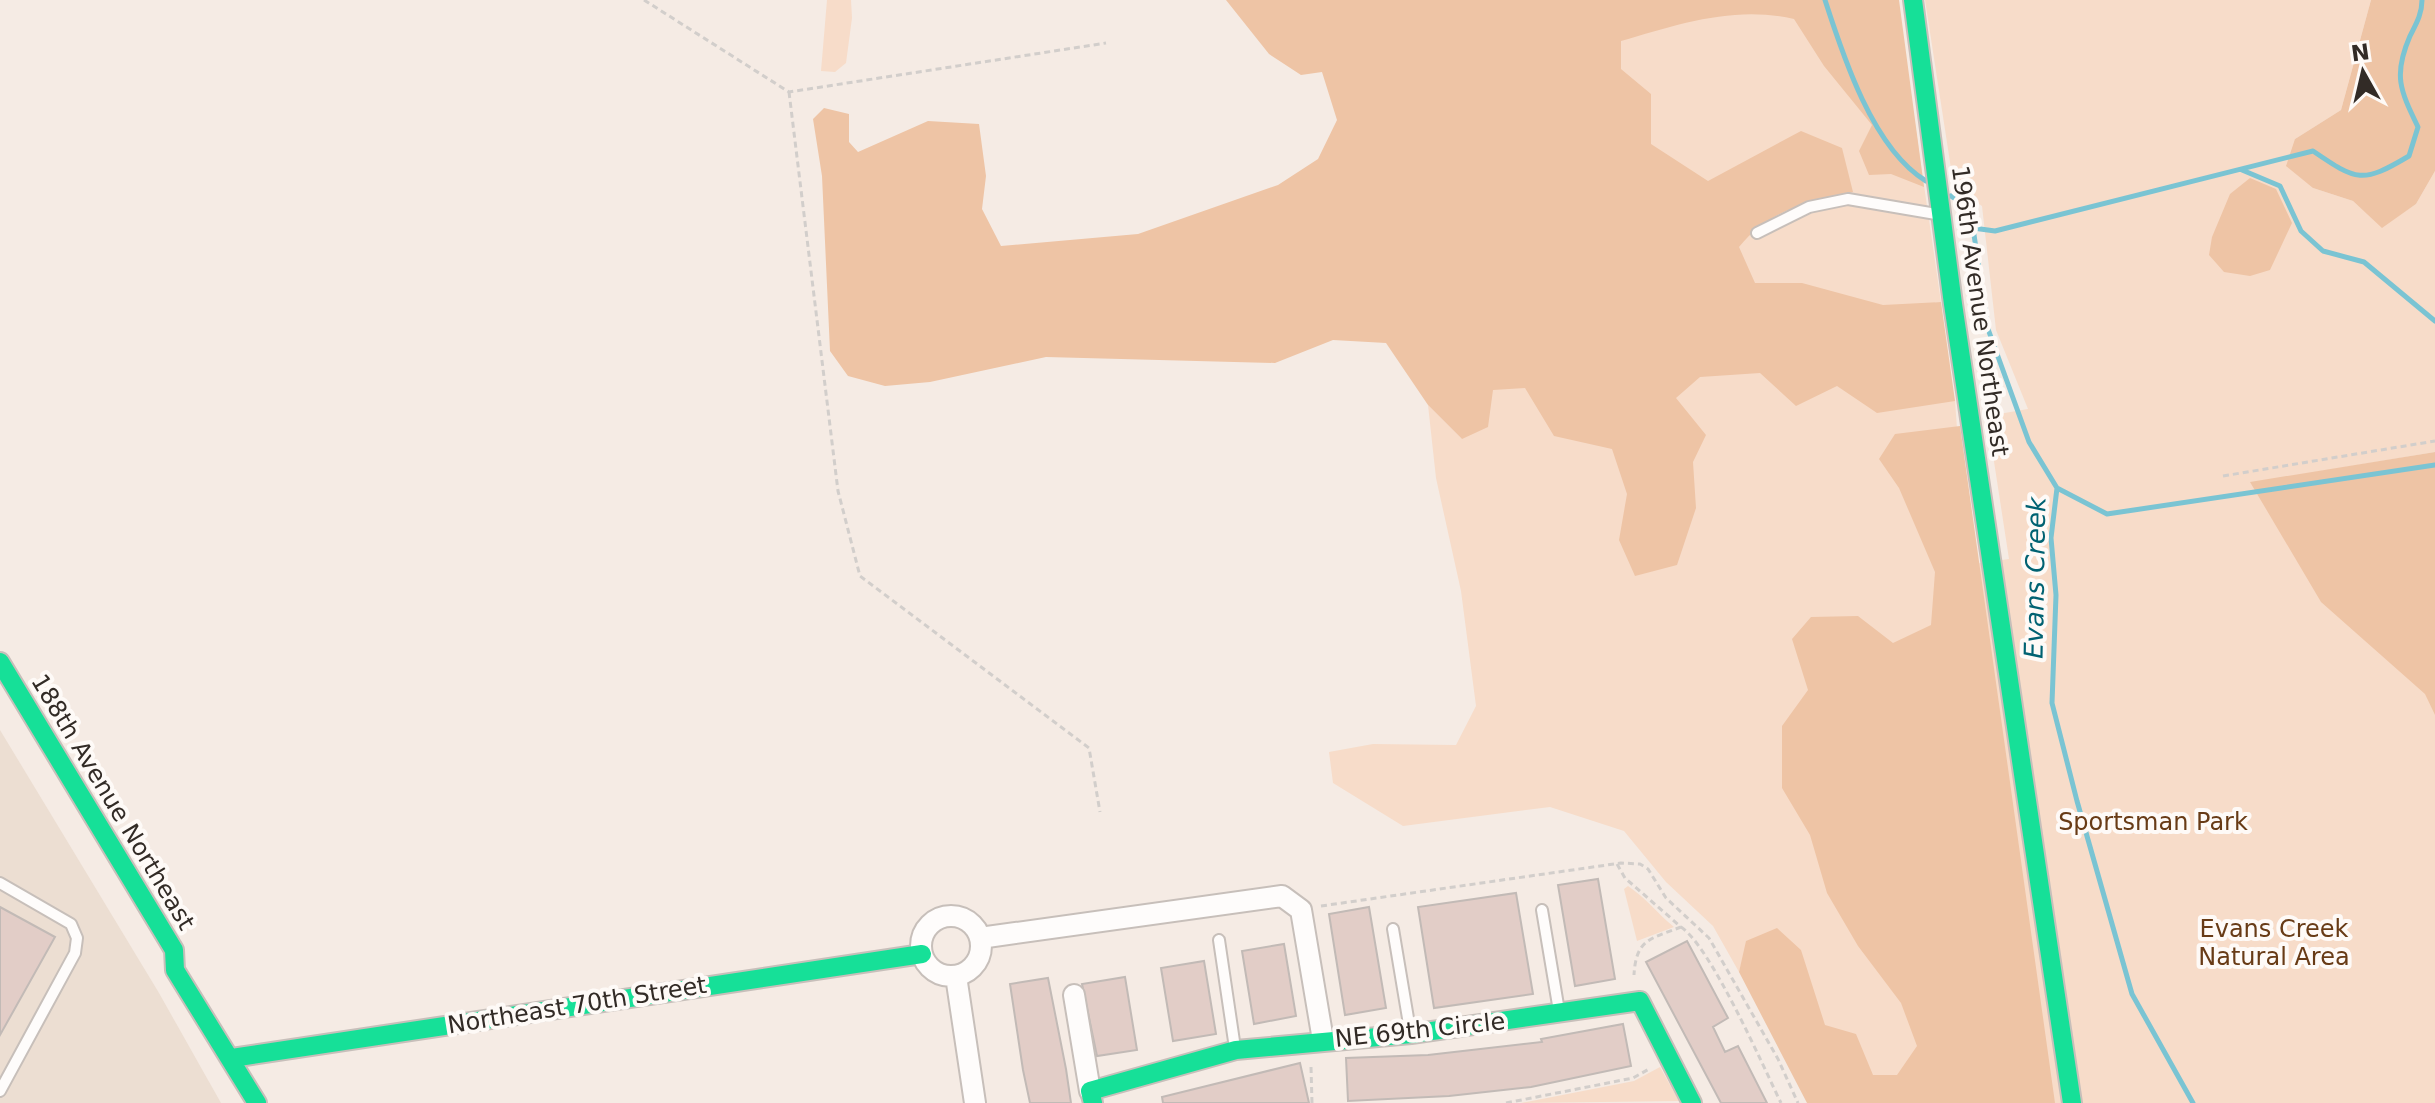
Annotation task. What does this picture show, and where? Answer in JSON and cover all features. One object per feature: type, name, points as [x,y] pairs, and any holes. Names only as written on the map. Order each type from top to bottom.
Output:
[{"type":"street","name":"196th Avenue Northeast","points":[[1913,0],[2072,1103]]},
{"type":"street","name":"188th Avenue Northeast","points":[[0,662],[174,950],[175,970],[257,1103]]},
{"type":"street","name":"188th Avenue Northeast","points":[[0,696],[163,966],[175,970]]},
{"type":"street","points":[[980,938],[1282,896],[1308,908],[1315,1041]]},
{"type":"street","points":[[939,918],[964,919],[980,938],[976,963],[956,976],[934,972],[922,954],[926,929],[939,918]]},
{"type":"street","name":"Northeast 70th Street","points":[[232,1058],[922,954]]},
{"type":"street","points":[[956,976],[975,1103]]},
{"type":"street","name":"NE 69th Circle","points":[[1074,995],[1092,1097],[1236,1050],[1411,1034],[1640,1001],[1692,1103]]},
{"type":"lane","points":[[1757,233],[1809,207],[1848,199],[1941,211]]},
{"type":"lane","points":[[0,883],[71,924],[77,938],[75,953],[0,1091]]},
{"type":"lane","points":[[1542,910],[1559,1014]]},
{"type":"lane","points":[[1393,929],[1411,1034]]},
{"type":"lane","points":[[1219,940],[1236,1050]]},
{"type":"path","points":[[644,0],[789,92],[1106,43]]},
{"type":"path","points":[[789,92],[838,491],[860,576],[1089,748],[1100,812]]},
{"type":"path","points":[[2223,476],[2435,441]]},
{"type":"path","points":[[1617,864],[1625,878],[1695,941],[1743,1022],[1781,1103]]},
{"type":"path","points":[[1308,908],[1617,864],[1640,864],[1648,869],[1666,898],[1709,938],[1778,1059],[1798,1103]]},
{"type":"path","points":[[1634,975],[1635,954],[1644,942],[1681,927]]},
{"type":"path","points":[[1312,1103],[1315,1041]]},
{"type":"path","points":[[1506,1103],[1633,1078],[1670,1058]]},
{"type":"shaded area","points":[[1226,0],[1899,0],[1924,187],[1891,174],[1869,175],[1859,151],[1872,125],[1824,66],[1794,19],[1772,15],[1729,15],[1621,41],[1621,69],[1651,94],[1651,144],[1708,181],[1801,131],[1842,148],[1853,192],[1790,209],[1751,234],[1739,247],[1755,283],[1802,283],[1883,305],[1941,302],[1955,401],[1877,413],[1837,386],[1796,406],[1760,373],[1700,377],[1676,398],[1706,435],[1693,462],[1696,508],[1677,565],[1635,576],[1619,540],[1627,494],[1612,449],[1554,436],[1525,388],[1493,390],[1488,427],[1462,439],[1428,405],[1386,343],[1333,340],[1275,363],[1046,357],[930,382],[885,386],[848,376],[830,351],[822,176],[813,119],[824,108],[849,114],[849,142],[858,152],[928,121],[979,124],[986,176],[982,209],[1001,246],[1138,234],[1278,185],[1318,159],[1337,120],[1322,72],[1301,75],[1269,54]]},
{"type":"shaded area","points":[[2371,0],[2435,0],[2435,171],[2416,204],[2382,228],[2353,201],[2313,188],[2286,166],[2295,139],[2341,110]]},
{"type":"shaded area","points":[[2250,178],[2276,189],[2292,223],[2270,270],[2250,276],[2224,272],[2209,255],[2212,237],[2230,194]]},
{"type":"shaded area","points":[[1960,426],[2055,1103],[1807,1103],[1739,972],[1746,941],[1777,928],[1801,950],[1825,1025],[1856,1034],[1873,1075],[1897,1075],[1917,1046],[1901,1003],[1858,946],[1827,893],[1810,835],[1782,788],[1782,726],[1808,690],[1792,639],[1811,617],[1858,616],[1893,643],[1931,625],[1935,572],[1899,488],[1879,459],[1895,434]]},
{"type":"shaded area","points":[[2435,452],[2435,715],[2425,694],[2321,602],[2250,482]]},
{"type":"shaded area","points":[[0,730],[159,993],[221,1103],[0,1103]]},
{"type":"green space","points":[[827,0],[851,0],[852,18],[846,63],[835,72],[821,71]]},
{"type":"green space","name":"Sportsman Park","points":[[1285,0],[1897,0],[1941,302],[1935,302],[1955,401],[1967,565],[2009,559],[1987,416],[2028,409],[1996,330],[1982,206],[1954,188],[1925,0],[2371,0],[2341,110],[2295,139],[2313,188],[2353,201],[2382,227],[2416,204],[2435,171],[2435,452],[2250,483],[2435,498],[2435,1103],[1815,1103],[1741,965],[1739,972],[1713,926],[1666,882],[1624,831],[1550,807],[1403,826],[1333,783],[1329,752],[1373,744],[1456,745],[1476,706],[1461,591],[1436,478],[1428,405],[1462,439],[1353,131]]},
{"type":"green space","points":[[1628,886],[1674,927],[1637,941],[1624,889]]},
{"type":"green space","points":[[1660,1067],[1679,1101],[1521,1103],[1634,1081]]},
{"type":"building","points":[[1598,879],[1615,979],[1575,986],[1558,885]]},
{"type":"building","points":[[1516,893],[1533,994],[1434,1008],[1418,907]]},
{"type":"building","points":[[0,907],[55,937],[0,1035]]},
{"type":"building","points":[[1369,907],[1386,1008],[1345,1015],[1329,914]]},
{"type":"building","points":[[1687,941],[1728,1018],[1713,1027],[1725,1052],[1738,1046],[1767,1103],[1721,1103],[1646,962]]},
{"type":"building","points":[[1284,944],[1296,1016],[1254,1024],[1242,951]]},
{"type":"building","points":[[1204,961],[1216,1034],[1173,1041],[1161,968]]},
{"type":"building","points":[[1125,977],[1137,1050],[1097,1056],[1082,984]]},
{"type":"building","points":[[1048,978],[1071,1103],[1030,1103],[1023,1070],[1010,984]]},
{"type":"building","points":[[1623,1024],[1631,1066],[1531,1087],[1449,1096],[1348,1101],[1346,1058],[1428,1055],[1542,1042],[1541,1039]]},
{"type":"building","points":[[1300,1063],[1309,1103],[1163,1103],[1162,1097]]},
{"type":"waterway","name":"Evans Creek","points":[[1825,0],[1851,73],[1875,124],[1890,147],[1926,181]]},
{"type":"waterway","points":[[1973,228],[1995,231],[2313,151],[2340,168],[2360,175],[2370,175],[2393,165],[2409,156],[2418,127],[2403,92],[2400,72],[2422,0]]},
{"type":"waterway","points":[[2242,170],[2280,186],[2301,231],[2323,251],[2364,262],[2435,321]]},
{"type":"waterway","name":"Evans Creek","points":[[1951,196],[1961,202],[1973,228],[1988,329],[2029,442],[2057,488],[2051,538],[2056,595],[2052,703],[2077,801],[2132,994],[2193,1103]]},
{"type":"waterway","points":[[2057,488],[2107,514],[2435,465]]},
{"type":"traffic: fast","points":[[1913,0],[1953,304],[2072,1103]]},
{"type":"traffic: fast","points":[[0,662],[174,950],[175,970],[257,1103]]},
{"type":"traffic: fast","points":[[232,1058],[922,954]]},
{"type":"traffic: fast","points":[[1093,1103],[1090,1091],[1236,1050],[1411,1034],[1640,1001],[1692,1103]]},
{"type":"park label","name":"Evans Creek Natural Area","points":[[2274,943]]}]
